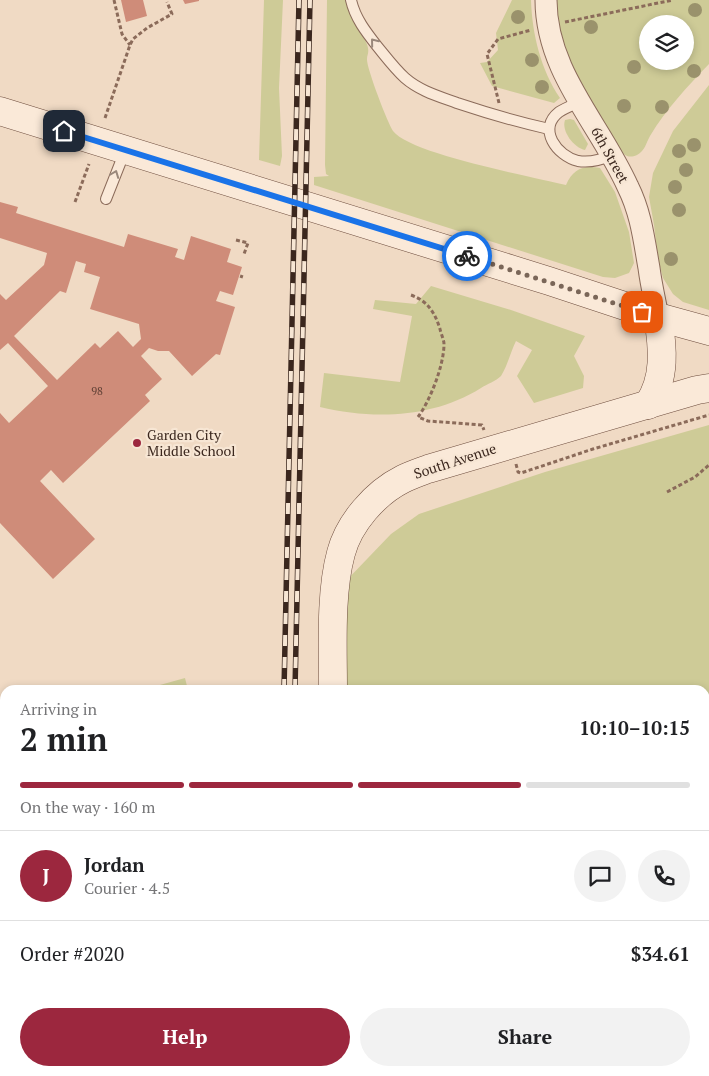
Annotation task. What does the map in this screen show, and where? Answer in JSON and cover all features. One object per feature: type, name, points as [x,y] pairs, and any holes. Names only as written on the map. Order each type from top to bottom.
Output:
[{"type":"main road","points":[[0,111],[549,281],[658,317],[709,331]]},
{"type":"main road","points":[[648,405],[655,394],[661,377],[662,340],[658,317]]},
{"type":"main road","name":"South Avenue","points":[[332,685],[334,599],[341,551],[357,519],[386,489],[403,479],[428,469],[705,387]]},
{"type":"street","name":"6th Street","points":[[546,0],[548,30],[557,59],[629,187],[640,218],[658,317]]},
{"type":"lane","points":[[351,0],[364,30],[405,78],[428,93],[500,116],[549,129]]},
{"type":"lane","points":[[580,102],[559,112],[552,120],[549,129],[553,144],[567,156],[578,161],[595,161],[612,155]]},
{"type":"lane","points":[[106,199],[125,150]]},
{"type":"path","points":[[114,0],[122,34],[130,45]]},
{"type":"path","points":[[558,24],[672,0]]},
{"type":"path","points":[[105,118],[130,45],[139,33],[172,14],[167,2]]},
{"type":"path","points":[[500,116],[496,88],[487,54],[498,38],[534,29]]},
{"type":"path","points":[[75,202],[89,164]]},
{"type":"path","points":[[236,240],[248,243],[244,254]]},
{"type":"path","points":[[411,295],[419,298],[434,312],[444,343],[437,377],[426,406],[418,417],[428,421],[482,425]]},
{"type":"path","points":[[518,472],[521,473],[593,449],[709,415]]},
{"type":"path","points":[[667,492],[695,477],[709,465]]},
{"type":"shaded area","points":[[264,0],[283,0],[279,88],[282,156],[280,166],[259,160]]},
{"type":"shaded area","points":[[327,0],[346,0],[348,8],[365,40],[368,51],[367,59],[373,83],[387,118],[393,131],[404,140],[474,164],[566,185],[572,175],[579,169],[588,167],[600,168],[615,192],[629,232],[634,263],[629,273],[615,278],[603,277],[314,185],[314,177],[329,176],[326,174],[325,165]]},
{"type":"shaded area","points":[[512,0],[531,0],[533,26],[539,51],[548,76],[560,98],[554,103],[492,86],[480,63],[487,62],[498,50],[496,33]]},
{"type":"shaded area","points":[[557,0],[709,0],[709,64],[670,107],[656,126],[645,147],[634,156],[624,154],[618,148],[577,77],[562,40]]},
{"type":"shaded area","points":[[709,85],[709,310],[683,302],[673,294],[663,278],[658,259],[649,197],[653,173],[673,131]]},
{"type":"shaded area","points":[[565,120],[574,120],[588,144],[585,150],[573,143],[567,134],[564,124]]},
{"type":"shaded area","points":[[431,286],[511,310],[585,336],[574,356],[584,376],[583,388],[534,403],[517,376],[532,350],[516,341],[501,376],[463,398],[443,405],[423,411],[382,415],[361,414],[320,407],[324,373],[400,382],[412,316],[373,309],[375,300],[416,304]]},
{"type":"shaded area","points":[[709,425],[709,685],[342,685],[344,583],[391,534],[419,514],[545,472]]},
{"type":"shaded area","points":[[185,678],[187,685],[160,685]]},
{"type":"building","points":[[121,0],[143,0],[147,16],[126,22]]},
{"type":"building","points":[[183,0],[199,0],[199,1],[185,4]]},
{"type":"building","points":[[0,202],[18,207],[16,213],[124,247],[128,234],[178,249],[175,257],[184,260],[191,236],[231,249],[227,262],[242,267],[233,295],[220,291],[216,301],[235,307],[220,355],[216,354],[192,376],[169,351],[158,351],[149,348],[141,356],[162,379],[145,395],[150,401],[63,483],[51,470],[40,481],[95,539],[53,579],[0,523],[0,413],[9,423],[48,386],[8,343],[0,350],[0,294],[6,300],[44,265],[47,253],[0,238]],"holes":[[[76,261],[86,264],[84,272],[100,277],[90,309],[139,324],[141,339],[133,347],[118,331],[100,348],[95,343],[57,380],[14,336],[60,291],[66,293]]]},
{"type":"railway","points":[[284,685],[299,0]]},
{"type":"railway","points":[[295,685],[310,0]]},
{"type":"way so far","points":[[467,256],[642,312]]},
{"type":"place","name":"Garden City Middle School","points":[[137,443]]},
{"type":"route","points":[[64,131],[467,256]]}]
